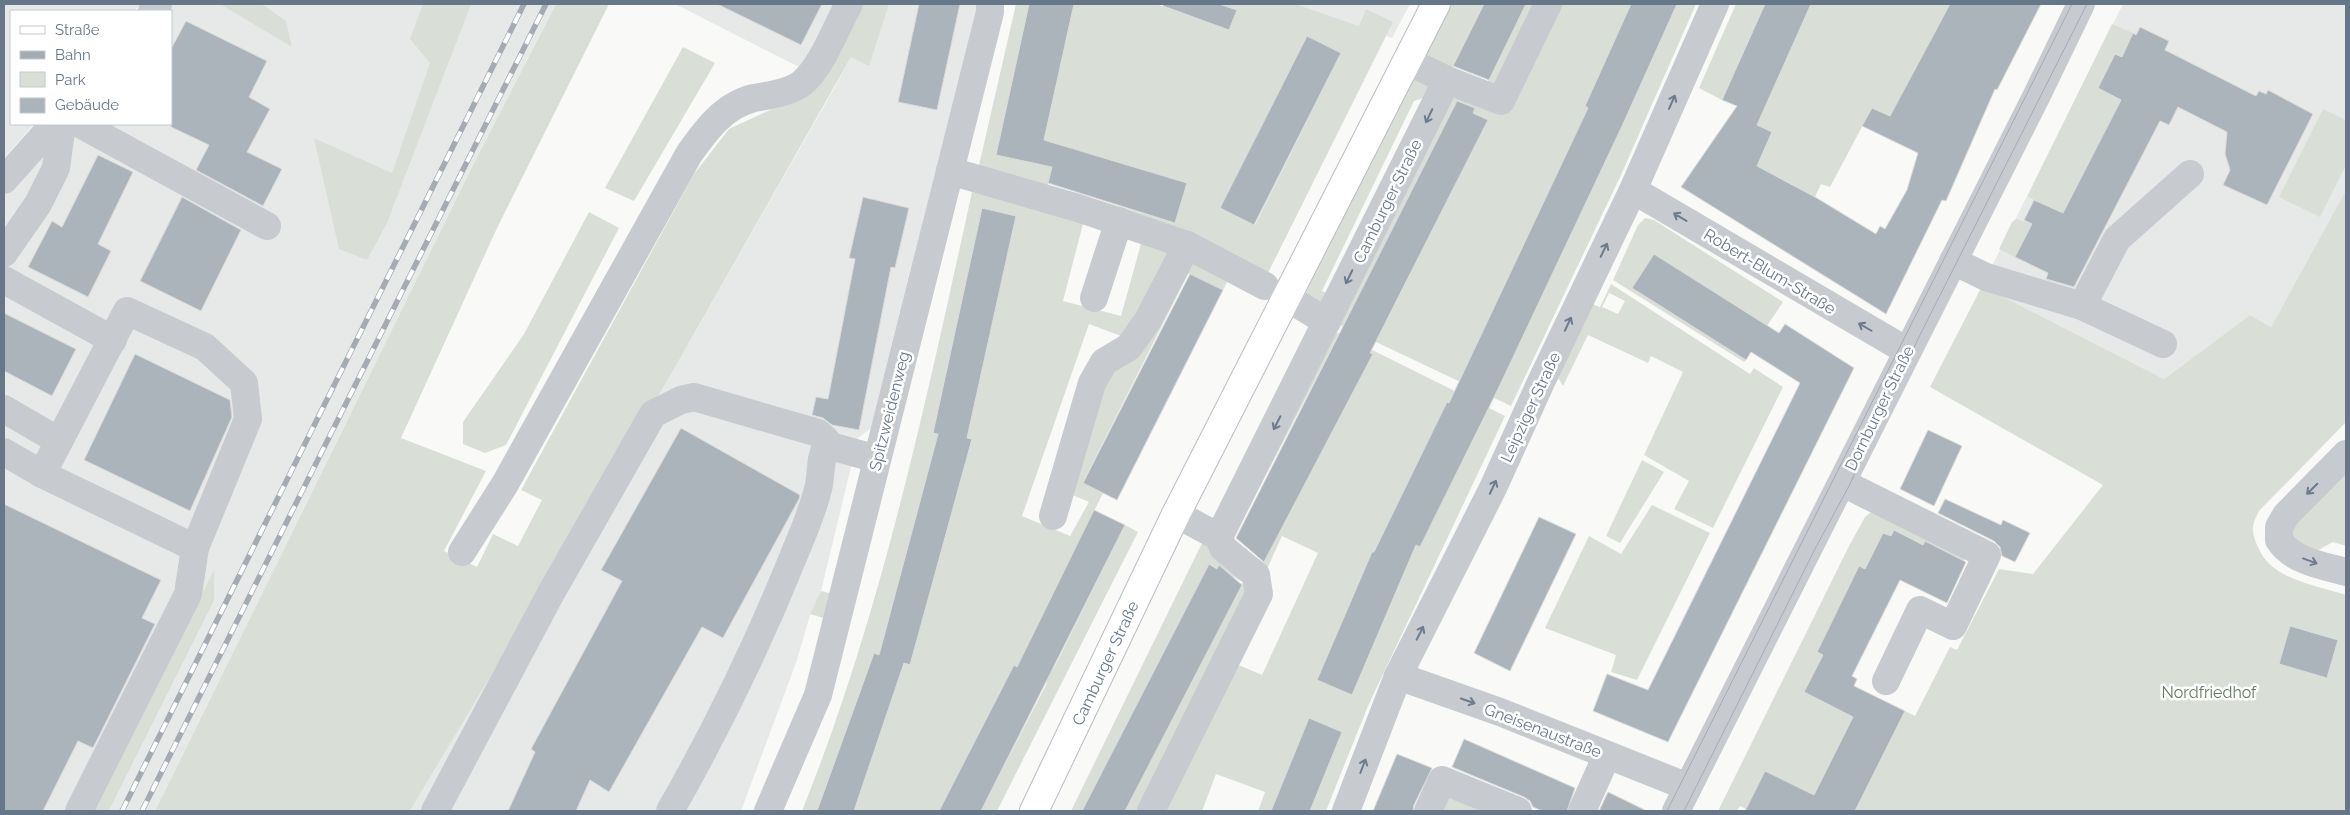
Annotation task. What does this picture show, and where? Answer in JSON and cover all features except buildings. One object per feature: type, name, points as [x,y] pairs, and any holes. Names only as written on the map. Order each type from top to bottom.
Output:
[{"type":"main road","name":"Camburger Straße","points":[[1034,811],[1176,514],[1275,291],[1407,61],[1436,4]]},
{"type":"street","points":[[462,552],[505,484],[689,154],[706,130],[729,108],[752,98],[777,94],[800,85],[812,73],[849,4]]},
{"type":"street","name":"Spitzweidenweg","points":[[768,811],[818,695],[990,12],[990,4]]},
{"type":"street","points":[[1407,61],[1447,80],[1501,101],[1548,4]]},
{"type":"street","name":"Leipziger Straße","points":[[1346,811],[1398,676],[1493,488],[1633,190],[1716,4]]},
{"type":"street","name":"Dornburger Straße","points":[[1676,811],[1843,483],[1907,350],[2081,4]]},
{"type":"street","name":"Camburger Straße","points":[[1219,538],[1447,80]]},
{"type":"street","points":[[4,180],[53,125]]},
{"type":"street","points":[[4,253],[38,204],[56,168],[62,125]]},
{"type":"street","points":[[82,125],[267,226]]},
{"type":"street","points":[[950,171],[1119,221],[1187,245],[1275,291],[1327,322]]},
{"type":"street","points":[[2082,306],[2117,239],[2190,174]]},
{"type":"street","name":"Robert-Blum-Straße","points":[[1633,190],[1907,350]]},
{"type":"street","points":[[1094,298],[1119,221]]},
{"type":"street","points":[[1053,516],[1092,383],[1104,362],[1129,347],[1148,320],[1187,245]]},
{"type":"street","points":[[1953,261],[1986,277],[2082,306],[2163,344]]},
{"type":"street","points":[[4,280],[114,340]]},
{"type":"street","points":[[42,474],[114,340],[127,311],[205,347],[244,383],[248,420],[195,548],[188,594],[79,811]]},
{"type":"street","points":[[435,811],[551,593],[653,414],[681,400],[694,397],[818,433],[826,440],[828,445],[877,459]]},
{"type":"street","points":[[4,409],[59,441]]},
{"type":"street","points":[[670,811],[737,686],[768,617],[818,489],[823,452],[828,445]]},
{"type":"street","points":[[4,452],[42,474],[195,548]]},
{"type":"street","points":[[2346,454],[2286,515],[2279,527],[2279,540],[2289,552],[2307,560],[2346,572]]},
{"type":"street","points":[[1843,483],[1987,555],[1953,626],[1920,610],[1886,681]]},
{"type":"street","points":[[1151,811],[1259,594],[1256,575],[1223,548],[1219,538],[1176,514]]},
{"type":"street","name":"Gneisenaustraße","points":[[1398,676],[1500,712],[1688,787]]},
{"type":"street","points":[[1582,811],[1607,755]]},
{"type":"street","points":[[1428,811],[1442,780],[1518,811]]},
{"type":"shaded area","points":[[4,4],[141,4],[135,10],[10,10],[10,125],[33,125],[4,158]]},
{"type":"shaded area","points":[[171,4],[556,4],[475,161],[155,811],[109,811],[214,601],[214,571],[92,811],[4,811],[4,193],[63,125],[172,125],[172,10],[166,10]]},
{"type":"shaded area","points":[[675,4],[838,4],[803,69]]},
{"type":"shaded area","points":[[879,4],[977,4],[977,8],[879,422],[858,438],[821,591],[810,615],[797,660],[741,811],[410,811],[669,378],[836,85]]},
{"type":"shaded area","points":[[1296,4],[1410,4],[1392,38]]},
{"type":"shaded area","points":[[2123,4],[2346,4],[2346,190],[2271,327],[2250,315],[2164,379],[1982,286]]},
{"type":"green space","points":[[220,4],[262,4],[286,21],[292,47]]},
{"type":"green space","points":[[423,4],[471,4],[387,223],[367,260],[339,249],[314,138],[392,173],[430,63],[410,39]]},
{"type":"green space","points":[[556,4],[609,4],[498,226],[401,438],[486,471],[444,551],[477,567],[493,534],[518,546],[542,500],[521,490],[694,174],[729,129],[772,109],[801,99],[839,47],[863,4],[889,4],[869,66],[851,57],[669,378],[410,811],[155,811],[475,161]]},
{"type":"green space","points":[[1016,4],[1029,4],[996,155],[1039,164],[1074,4],[1156,4],[1229,30],[1237,10],[1219,4],[1296,4],[1359,26],[1366,9],[1393,22],[1267,275],[977,174]],"holes":[[[1307,36],[1341,53],[1255,225],[1221,208]],[[1059,145],[1187,183],[1175,223],[1048,185]]]},
{"type":"green space","points":[[1449,4],[1484,4],[1450,72],[1484,89],[1526,4],[1543,4],[1500,87],[1493,91],[1484,92],[1426,65],[1423,56]]},
{"type":"green space","points":[[1557,4],[1631,4],[1585,106],[1623,124],[1677,4],[1696,4],[1621,175],[1511,406],[1338,324],[1452,95],[1497,111]],"holes":[[[1455,104],[1488,120],[1387,320]]]},
{"type":"green space","points":[[1736,4],[1765,4],[1722,100],[1699,88]]},
{"type":"green space","points":[[1811,4],[1950,4],[1891,116],[1872,108],[1830,187],[1821,184],[1815,197],[1757,166],[1772,133],[1757,125]]},
{"type":"green space","points":[[2112,24],[2133,33],[2122,57],[2115,54],[2098,88],[2121,100],[2063,213],[2030,198],[2028,195]]},
{"type":"green space","points":[[683,47],[715,63],[634,201],[605,188]]},
{"type":"green space","points":[[1418,77],[1437,93],[1414,101],[1322,291],[1337,297],[1325,306],[1310,300],[1306,292],[1410,80]]},
{"type":"green space","points":[[2323,109],[2346,120],[2346,165],[2320,217],[2279,197]]},
{"type":"green space","name":"Nordfriedhof","points":[[2346,190],[2346,422],[2259,511],[2254,521],[2253,529],[2258,547],[2264,558],[2273,567],[2296,580],[2346,595],[2346,811],[1855,811],[1905,711],[1915,716],[1950,647],[1957,650],[1999,569],[2033,574],[2103,485],[1930,387],[1982,286],[2164,379],[2250,315],[2271,327]]},
{"type":"green space","points":[[972,192],[1084,220],[1063,301],[1121,316],[1142,240],[1229,278],[1223,290],[1188,274],[1083,482],[1103,493],[1024,654],[1054,668],[1125,525],[1138,532],[997,811],[981,811],[1047,683],[1014,665],[939,811],[854,811],[904,663],[909,665],[972,439],[967,438],[1015,216],[982,208],[933,433],[938,434],[879,655],[874,653],[817,811],[802,811],[856,660],[879,583],[919,427]],"holes":[[[1089,324],[1121,336],[1070,494],[1089,502],[1070,536],[1022,516]]]},
{"type":"green space","points":[[589,212],[619,228],[506,445],[485,453],[463,444],[463,422],[524,334]]},
{"type":"green space","points":[[1645,218],[1654,220],[1783,302],[1767,326],[1654,254],[1633,288],[1746,360],[1744,362],[1613,280],[1638,225]]},
{"type":"green space","points":[[2016,219],[2032,224],[2015,257],[1999,249],[2012,222]]},
{"type":"green space","points":[[1611,284],[1750,374],[1754,368],[1783,387],[1713,528],[1674,509],[1689,481],[1644,455],[1683,372],[1651,356],[1648,363],[1588,335],[1563,386],[1557,376],[1592,304],[1600,307]],"holes":[[[1609,293],[1625,301],[1618,314],[1602,307]]]},
{"type":"green space","points":[[1334,331],[1505,416],[1368,706],[1326,811],[1310,811],[1342,732],[1310,719],[1271,811],[1258,811],[1265,792],[1216,774],[1202,811],[1158,811],[1236,666],[1241,666],[1262,675],[1318,553],[1282,536],[1266,571],[1229,544]],"holes":[[[1338,336],[1373,354],[1264,562],[1230,544]],[[1372,552],[1407,567],[1352,695],[1317,680]]]},
{"type":"green space","points":[[1642,460],[1664,472],[1620,543],[1606,536]]},
{"type":"green space","points":[[2346,464],[2346,546],[2333,542],[2309,555],[2291,534],[2294,517]]},
{"type":"green space","points":[[1652,505],[1710,533],[1637,680],[1611,672],[1616,655],[1545,628],[1589,536],[1621,554]]},
{"type":"green space","points":[[1870,513],[1877,513],[1967,554],[1962,564],[1894,530],[1891,536],[1883,533],[1865,569],[1859,567],[1817,652],[1823,655],[1804,692],[1841,711],[1855,713],[1812,799],[1802,789],[1765,771],[1746,809],[1740,806],[1737,811],[1718,811],[1849,546],[1865,517]]},
{"type":"green space","points":[[1204,539],[1249,584],[1141,811],[1125,811],[1243,582],[1209,564],[1082,811],[1071,811]]},
{"type":"green space","points":[[214,570],[214,601],[109,811],[92,811]]},
{"type":"green space","points":[[821,591],[837,595],[830,620],[810,614]]},
{"type":"green space","points":[[1456,794],[1502,811],[1439,811],[1447,798]]},
{"type":"tram line","points":[[1667,811],[2072,4]]},
{"type":"tram line","points":[[1684,811],[1816,547],[1849,486],[1919,337],[2087,4]]},
{"type":"railway","points":[[122,811],[524,4]]},
{"type":"railway","points":[[142,811],[546,4]]}]
